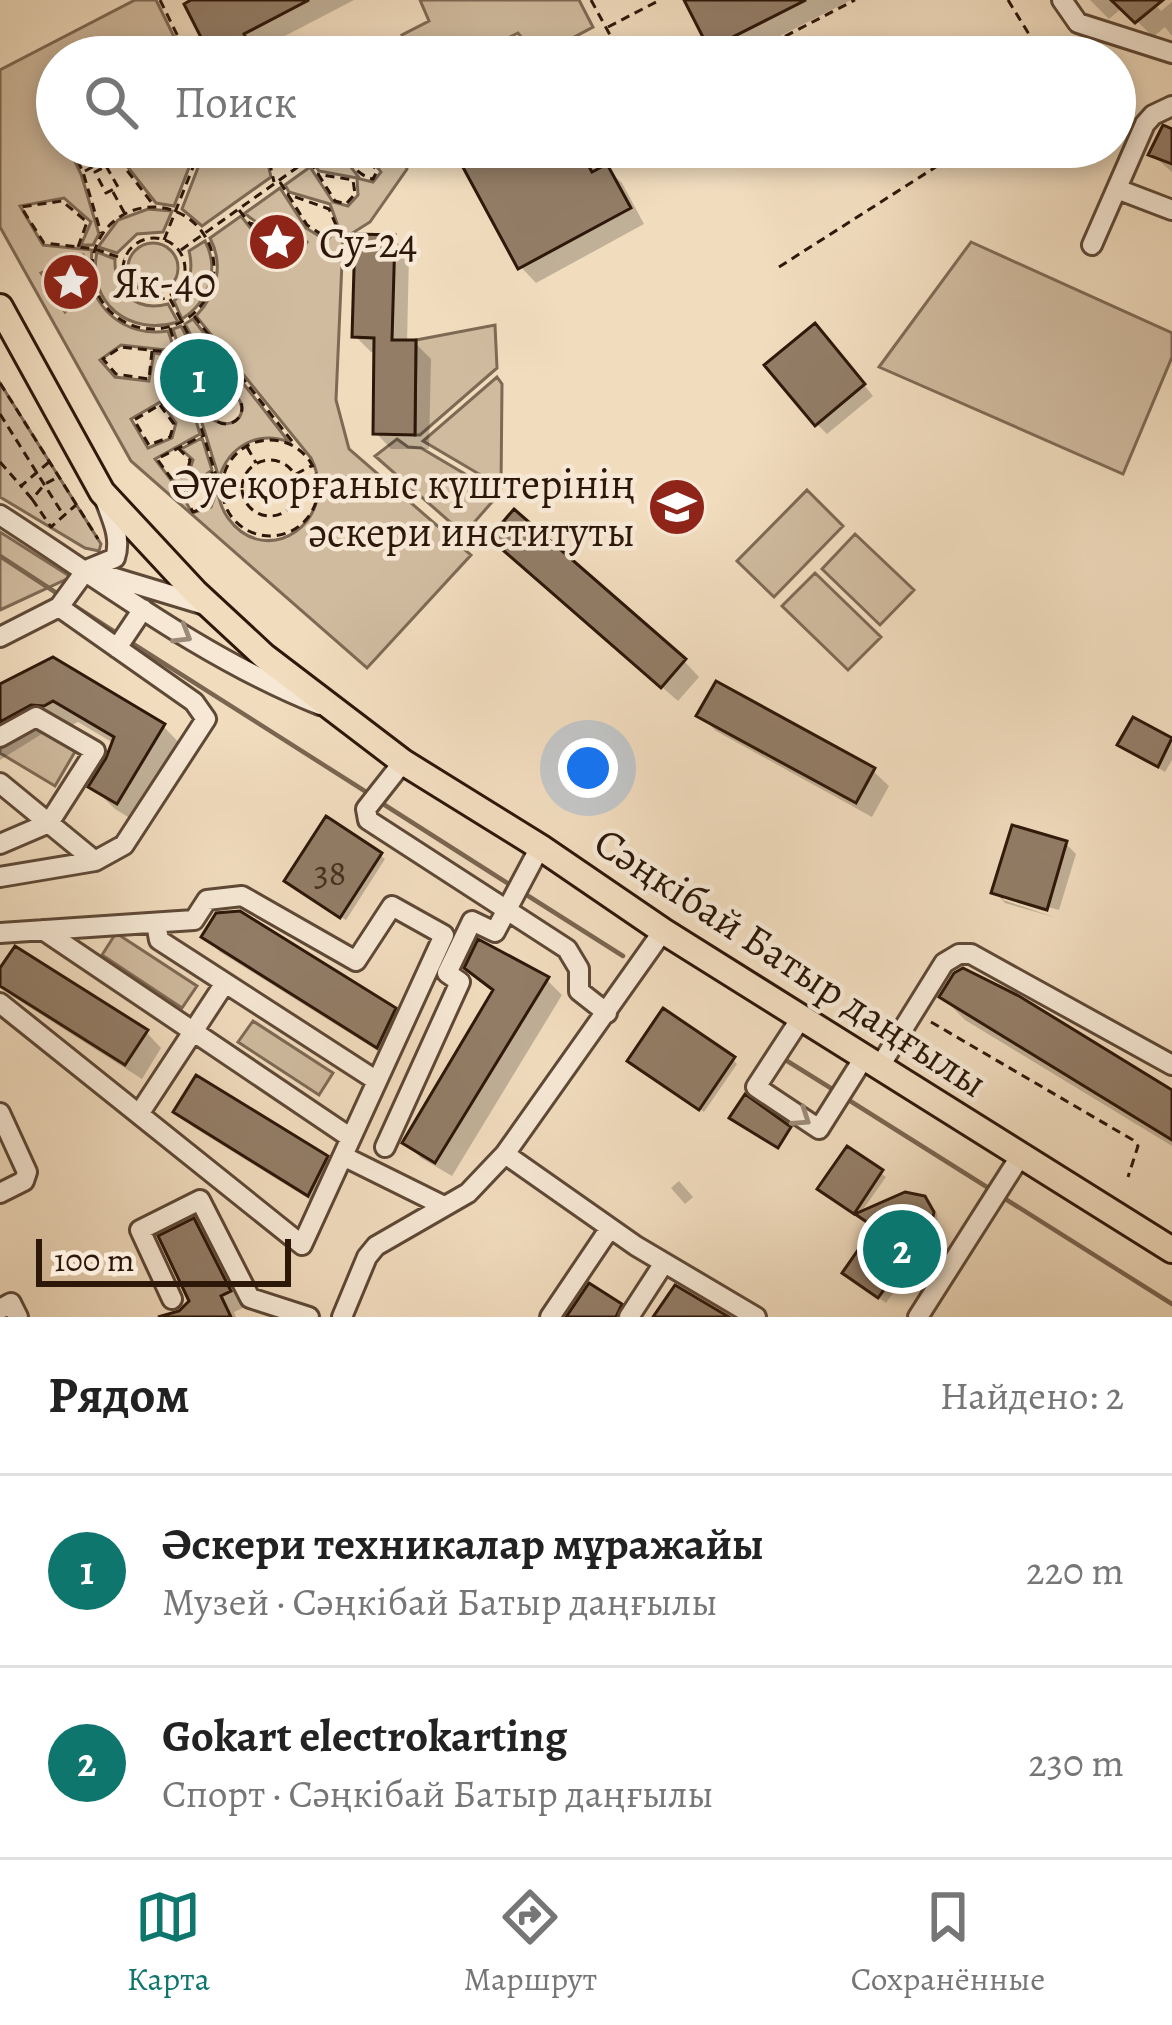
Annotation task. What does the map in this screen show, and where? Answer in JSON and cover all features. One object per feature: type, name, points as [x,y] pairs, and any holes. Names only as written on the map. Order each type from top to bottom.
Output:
[{"type":"main road","name":"Сәңкібай Батыр даңғылы","points":[[0,308],[103,493],[264,656],[403,762],[540,847],[663,932],[1172,1250]]},
{"type":"main road","points":[[0,326],[27,358]]},
{"type":"street","points":[[1062,0],[1078,22],[1120,36]]},
{"type":"street","points":[[1136,41],[1172,53]]},
{"type":"street","points":[[1136,145],[1145,124],[1172,106]]},
{"type":"street","points":[[1092,245],[1126,168]]},
{"type":"street","points":[[1117,189],[1172,209]]},
{"type":"street","points":[[0,637],[64,601],[86,570],[115,558],[118,547],[103,493]]},
{"type":"street","points":[[0,515],[142,609],[284,691],[338,712]]},
{"type":"street","points":[[86,570],[212,608]]},
{"type":"street","points":[[0,877],[95,860],[124,845],[206,719],[194,702],[122,642],[64,601]]},
{"type":"street","points":[[122,642],[142,609]]},
{"type":"street","points":[[0,737],[36,717],[95,751],[49,823],[0,844]]},
{"type":"street","points":[[403,762],[365,814],[368,820],[514,895],[579,969],[579,992],[607,1013]]},
{"type":"street","points":[[0,783],[95,860]]},
{"type":"street","points":[[385,1147],[460,982],[447,973],[472,921],[495,932],[540,847]]},
{"type":"street","points":[[0,933],[194,920],[207,900],[242,896],[356,961],[392,906],[444,935],[302,1245],[0,1003]]},
{"type":"street","points":[[156,922],[158,940],[377,1081]]},
{"type":"street","points":[[43,930],[194,1032],[347,1147],[444,1206]]},
{"type":"street","points":[[342,1317],[376,1246],[468,1193],[506,1154],[663,932]]},
{"type":"street","points":[[801,1018],[756,1087],[819,1130],[841,1095],[914,1012],[944,963],[959,954],[971,954],[1172,1064]]},
{"type":"street","points":[[140,1114],[225,983]]},
{"type":"street","points":[[0,1113],[27,1172],[24,1180],[0,1193]]},
{"type":"street","points":[[506,1154],[610,1228],[756,1317]]},
{"type":"street","points":[[918,1317],[1021,1156]]},
{"type":"street","points":[[172,1299],[140,1230],[200,1200],[250,1298],[309,1317]]},
{"type":"street","points":[[550,1317],[610,1228]]},
{"type":"street","points":[[629,1317],[664,1263]]},
{"type":"street","points":[[0,1309],[11,1303],[18,1317]]},
{"type":"path","points":[[160,0],[178,36]]},
{"type":"path","points":[[591,0],[610,36]]},
{"type":"path","points":[[606,28],[659,0]]},
{"type":"path","points":[[786,36],[855,0]]},
{"type":"path","points":[[1008,0],[1030,36]]},
{"type":"path","points":[[81,168],[101,235]]},
{"type":"path","points":[[83,172],[94,168]]},
{"type":"path","points":[[97,168],[94,172],[106,193],[118,187],[107,168]]},
{"type":"path","points":[[124,168],[155,207]]},
{"type":"path","points":[[164,240],[193,168]]},
{"type":"path","points":[[271,168],[276,182],[307,225],[327,238],[336,226],[329,208],[287,194]]},
{"type":"path","points":[[179,251],[296,168]]},
{"type":"path","points":[[315,168],[317,173],[335,201],[346,204],[355,194],[353,180],[317,173]]},
{"type":"path","points":[[354,168],[360,176],[373,179],[375,168]]},
{"type":"path","points":[[778,267],[935,168]]},
{"type":"path","points":[[112,190],[125,214]]},
{"type":"path","points":[[78,247],[87,222],[62,201],[21,207],[44,243],[78,247],[95,249],[124,259]]},
{"type":"path","points":[[155,207],[176,212],[204,233],[213,251],[210,292],[193,314],[170,326],[143,328],[124,322],[109,310],[95,288],[95,249],[101,235],[125,214],[155,207]]},
{"type":"path","points":[[238,209],[276,256],[289,265],[304,244],[294,236],[250,223]]},
{"type":"path","points":[[164,240],[179,251],[184,280],[169,297],[150,301],[132,292],[123,276],[124,259],[138,242],[164,240]]},
{"type":"path","points":[[82,257],[87,287],[66,310],[43,274],[82,257]]},
{"type":"path","points":[[87,287],[95,288]]},
{"type":"path","points":[[169,297],[219,394]]},
{"type":"path","points":[[170,326],[231,518],[243,529],[276,536],[292,531],[313,510],[318,495],[313,465],[193,314]]},
{"type":"path","points":[[152,351],[148,379],[116,374],[103,359],[121,347],[178,354]]},
{"type":"path","points":[[0,383],[101,544]]},
{"type":"path","points":[[160,405],[174,424],[170,436],[149,445],[134,420],[189,388]]},
{"type":"path","points":[[230,393],[239,400],[242,410],[233,423],[223,424],[212,416],[212,401],[219,394],[230,393]]},
{"type":"path","points":[[0,414],[64,516]]},
{"type":"path","points":[[178,448],[190,460],[187,473],[171,478],[157,459],[178,448],[203,436]]},
{"type":"path","points":[[221,493],[224,470],[246,445],[276,440],[300,450]]},
{"type":"path","points":[[246,445],[256,463]]},
{"type":"path","points":[[274,460],[295,475],[298,493],[290,508],[273,517],[247,506],[243,477],[256,463],[274,460]]},
{"type":"path","points":[[21,486],[50,461]]},
{"type":"path","points":[[0,462],[51,527]]},
{"type":"path","points":[[295,475],[313,465]]},
{"type":"path","points":[[200,481],[214,494],[210,506],[193,512],[183,494],[200,481],[214,471]]},
{"type":"path","points":[[32,499],[60,476]]},
{"type":"path","points":[[51,527],[77,504]]},
{"type":"path","points":[[32,515],[51,527]]},
{"type":"path","points":[[914,1012],[1133,1141],[1138,1146],[1127,1177]]},
{"type":"shaded area","points":[[135,0],[156,0],[174,36],[66,36]]},
{"type":"shaded area","points":[[420,0],[579,0],[593,27],[576,36],[402,35],[429,21]]},
{"type":"shaded area","points":[[36,51],[36,168],[78,168],[99,234],[93,245],[81,245],[91,222],[64,198],[20,206],[43,245],[92,250],[90,279],[83,255],[41,273],[65,312],[93,290],[123,324],[144,331],[168,331],[175,351],[121,345],[100,360],[115,377],[149,381],[154,353],[176,356],[186,387],[131,419],[148,448],[172,438],[176,423],[163,405],[187,391],[200,434],[155,459],[171,480],[188,475],[193,460],[181,449],[202,438],[212,470],[181,493],[192,513],[211,507],[216,493],[203,481],[213,474],[228,518],[244,533],[262,540],[296,532],[317,501],[318,481],[311,458],[196,316],[216,279],[217,258],[210,238],[241,216],[275,259],[289,268],[307,242],[245,213],[280,188],[306,228],[327,241],[338,226],[330,204],[289,192],[285,185],[311,168],[333,202],[348,206],[358,195],[357,178],[317,168],[352,168],[360,179],[373,182],[381,172],[377,168],[407,168],[370,222],[343,239],[336,400],[349,449],[471,555],[367,668],[131,461],[0,227],[0,70]]},
{"type":"shaded area","points":[[128,168],[189,168],[174,206],[156,203]]},
{"type":"shaded area","points":[[198,168],[269,168],[271,177],[202,226],[182,209]]},
{"type":"shaded area","points":[[148,209],[172,211],[163,232],[137,234],[117,253],[98,247],[118,220]]},
{"type":"shaded area","points":[[205,241],[212,263],[209,284],[199,303],[182,319],[174,301],[189,279],[189,251]]},
{"type":"shaded area","points":[[971,242],[1172,333],[1172,357],[1123,474],[879,367]]},
{"type":"shaded area","points":[[153,243],[170,251],[178,268],[170,285],[153,293],[136,285],[128,268],[136,251]]},
{"type":"shaded area","points":[[97,252],[115,259],[118,282],[129,297],[146,305],[168,304],[178,322],[144,325],[115,312],[98,287]]},
{"type":"shaded area","points":[[193,319],[289,442],[266,438],[246,444],[230,457],[219,478],[173,329],[181,326],[216,394],[209,404],[213,420],[234,421],[242,406],[234,393],[221,391],[185,324]]},
{"type":"shaded area","points":[[495,325],[497,368],[415,435],[416,340]]},
{"type":"shaded area","points":[[497,377],[502,384],[501,487],[423,441]]},
{"type":"shaded area","points":[[0,383],[101,544],[99,551],[85,548],[0,497]]},
{"type":"shaded area","points":[[397,439],[499,494],[471,526],[458,529],[375,456]]},
{"type":"shaded area","points":[[807,490],[843,526],[774,597],[737,561]]},
{"type":"shaded area","points":[[0,532],[71,577],[0,610]]},
{"type":"shaded area","points":[[855,534],[914,590],[880,625],[822,569]]},
{"type":"shaded area","points":[[815,573],[881,637],[848,670],[782,606]]},
{"type":"shaded area","points":[[39,726],[76,750],[55,786],[0,753],[0,747]]},
{"type":"shaded area","points":[[116,933],[197,986],[182,1008],[102,955]]},
{"type":"shaded area","points":[[253,1021],[333,1073],[319,1095],[238,1042]]},
{"type":"building","points":[[191,0],[309,0],[245,36],[200,36],[184,4]]},
{"type":"building","points":[[684,0],[806,0],[735,36],[702,36]]},
{"type":"building","points":[[1111,0],[1163,0],[1135,23]]},
{"type":"building","points":[[1163,125],[1172,129],[1172,164],[1148,155]]},
{"type":"building","points":[[463,168],[590,168],[592,172],[609,168],[631,208],[518,269]]},
{"type":"building","points":[[355,234],[395,235],[392,340],[416,340],[415,435],[373,434],[374,338],[352,337]]},
{"type":"building","points":[[815,323],[865,384],[815,426],[764,365]]},
{"type":"building","points":[[514,509],[686,659],[661,688],[489,538]]},
{"type":"building","points":[[53,657],[165,724],[117,804],[88,787],[114,737],[53,701],[31,705],[0,722],[0,684]]},
{"type":"building","points":[[716,681],[875,768],[856,803],[696,716]]},
{"type":"building","points":[[1133,717],[1172,738],[1158,767],[1117,745]]},
{"type":"building","points":[[326,816],[382,853],[340,918],[284,881]]},
{"type":"building","points":[[1012,825],[1067,841],[1047,910],[991,893]]},
{"type":"building","points":[[240,911],[396,1008],[377,1048],[201,937],[216,913]]},
{"type":"building","points":[[478,939],[549,977],[435,1163],[402,1143],[493,990],[464,968]]},
{"type":"building","points":[[15,946],[148,1030],[125,1065],[0,986],[0,968]]},
{"type":"building","points":[[963,968],[1019,996],[1172,1090],[1172,1140],[939,997],[954,973]]},
{"type":"building","points":[[663,1008],[735,1057],[699,1110],[627,1061]]},
{"type":"building","points":[[196,1075],[328,1156],[308,1196],[173,1112]]},
{"type":"building","points":[[745,1094],[791,1127],[778,1148],[729,1118]]},
{"type":"building","points":[[847,1146],[883,1170],[854,1214],[817,1189]]},
{"type":"building","points":[[905,1192],[925,1196],[934,1212],[932,1222],[878,1298],[842,1273],[874,1227],[855,1214]]},
{"type":"building","points":[[194,1218],[231,1291],[221,1296],[231,1317],[158,1317],[179,1311],[189,1301],[158,1236]]},
{"type":"building","points":[[589,1283],[622,1304],[616,1317],[566,1317]]},
{"type":"building","points":[[675,1285],[729,1317],[653,1317]]},
{"type":"waterway","points":[[0,556],[58,594]]},
{"type":"waterway","points":[[67,601],[118,634]]},
{"type":"waterway","points":[[127,640],[371,795]]},
{"type":"waterway","points":[[380,802],[512,886]]},
{"type":"waterway","points":[[522,892],[623,956]]},
{"type":"waterway","points":[[784,1059],[837,1092]]},
{"type":"waterway","points":[[847,1099],[990,1189]]},
{"type":"waterway","points":[[999,1195],[1172,1304]]},
{"type":"place","name":"Су-24","points":[[277,242]]},
{"type":"place","name":"Як-40","points":[[71,282]]},
{"type":"place","name":"Әскери техникалар мұражайы","points":[[199,378]]},
{"type":"place","name":"Әуе қорғаныс күштерінің әскери институты","points":[[677,507]]},
{"type":"place","name":"Gokart electrokarting","points":[[902,1249]]}]
